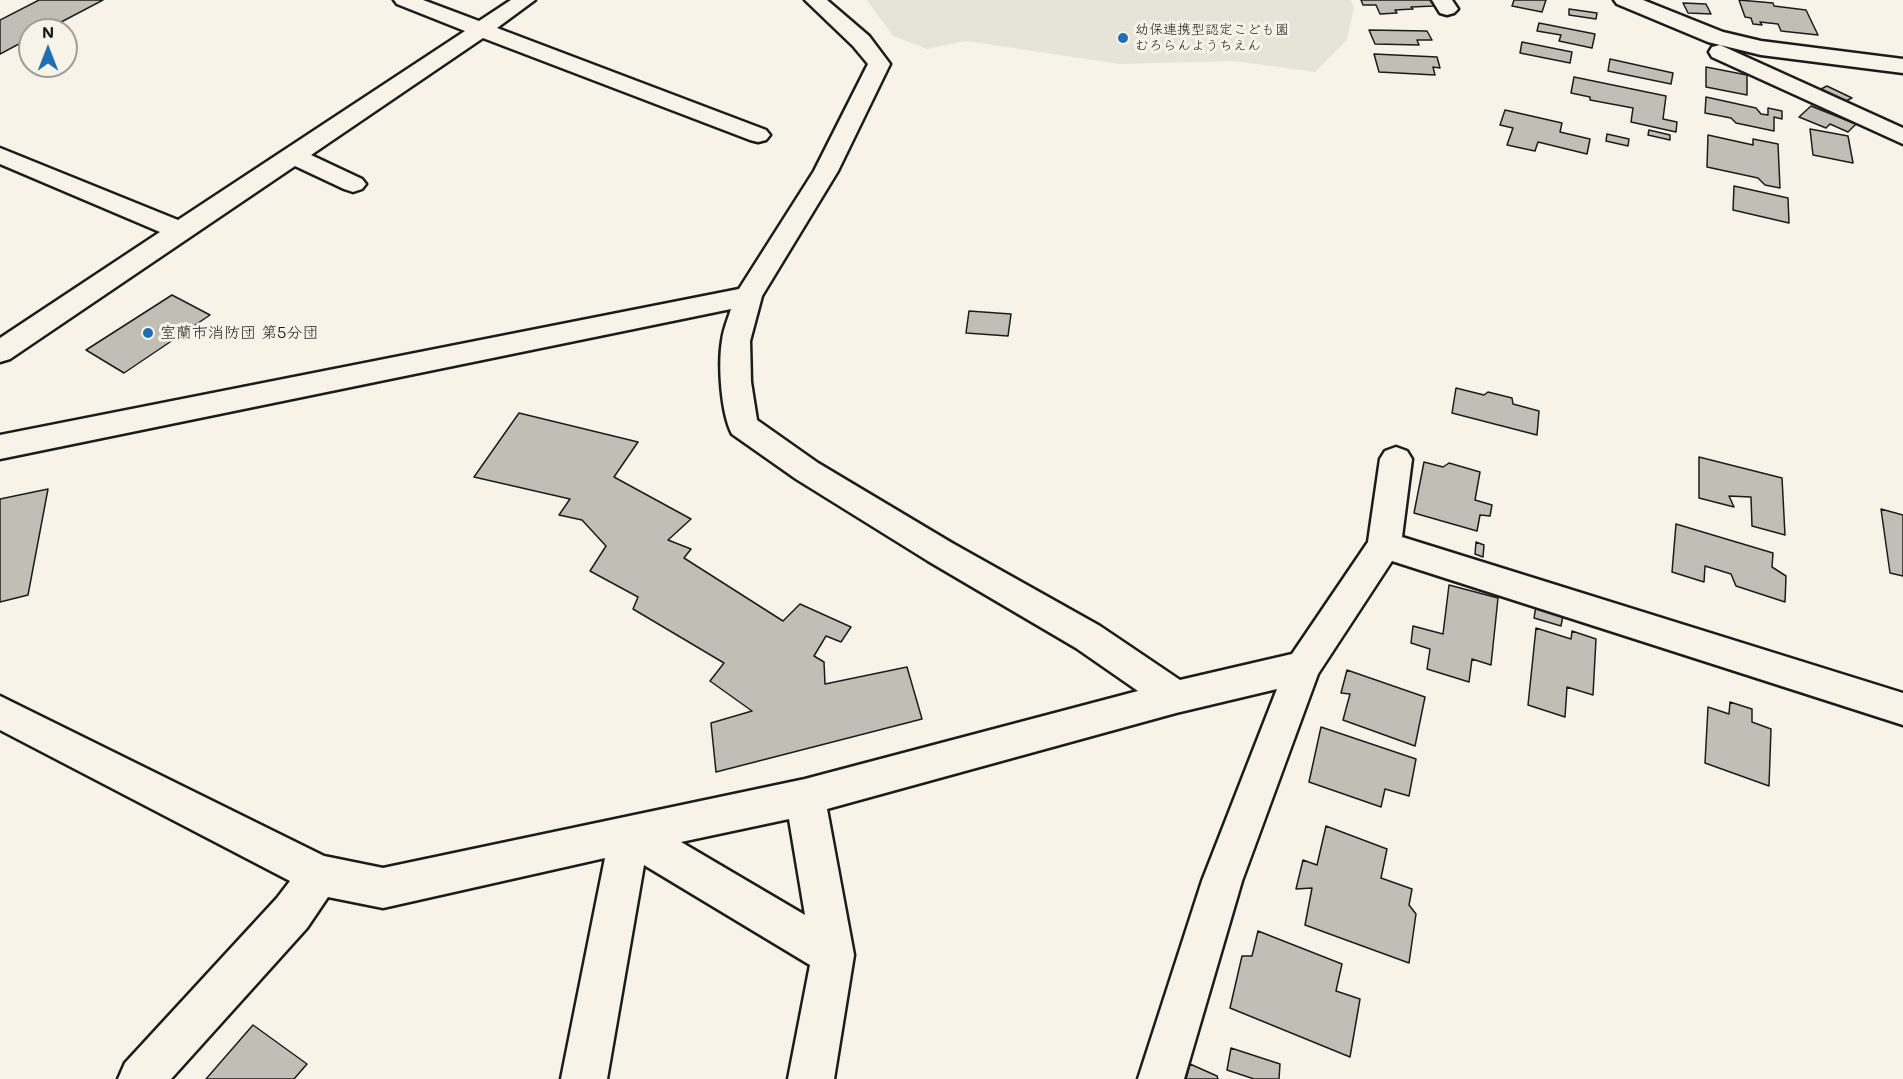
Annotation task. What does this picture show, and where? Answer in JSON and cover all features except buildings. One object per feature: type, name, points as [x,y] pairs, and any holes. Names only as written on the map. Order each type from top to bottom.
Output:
[{"type":"street","points":[[404,0],[758,135]]},
{"type":"street","points":[[0,352],[525,0]]},
{"type":"street","points":[[815,0],[861,41],[879,64],[826,171],[748,296],[736,341],[736,382],[743,426],[807,471],[940,552],[1089,637],[1176,697]]},
{"type":"street","points":[[1624,0],[1716,37],[1761,48],[1903,66]]},
{"type":"street","points":[[1668,17],[1703,44],[1903,137]]},
{"type":"street","points":[[0,155],[181,231]]},
{"type":"street","points":[[293,156],[353,184]]},
{"type":"street","points":[[0,447],[748,296]]},
{"type":"street","points":[[1161,1079],[1222,881],[1303,667],[1384,545],[1396,459]]},
{"type":"street","points":[[1384,545],[1903,709]]},
{"type":"street","points":[[0,712],[319,875],[382,888],[805,797],[1176,697],[1303,667]]},
{"type":"street","points":[[805,797],[833,955],[811,1079]]},
{"type":"street","points":[[630,834],[833,955]]},
{"type":"street","points":[[584,1079],[630,834]]},
{"type":"street","points":[[141,1079],[292,913],[319,875]]},
{"type":"shaded area","name":"幼保連携型認定こども園 むろらんようちえん","points":[[867,0],[1351,0],[1354,7],[1347,40],[1315,72],[1234,61],[1120,64],[966,41],[927,49],[893,36]]},
{"type":"place","name":"幼保連携型認定こども園 むろらんようちえん","points":[[1123,38]]},
{"type":"place","name":"室蘭市消防団 第5分団","points":[[148,333]]}]
